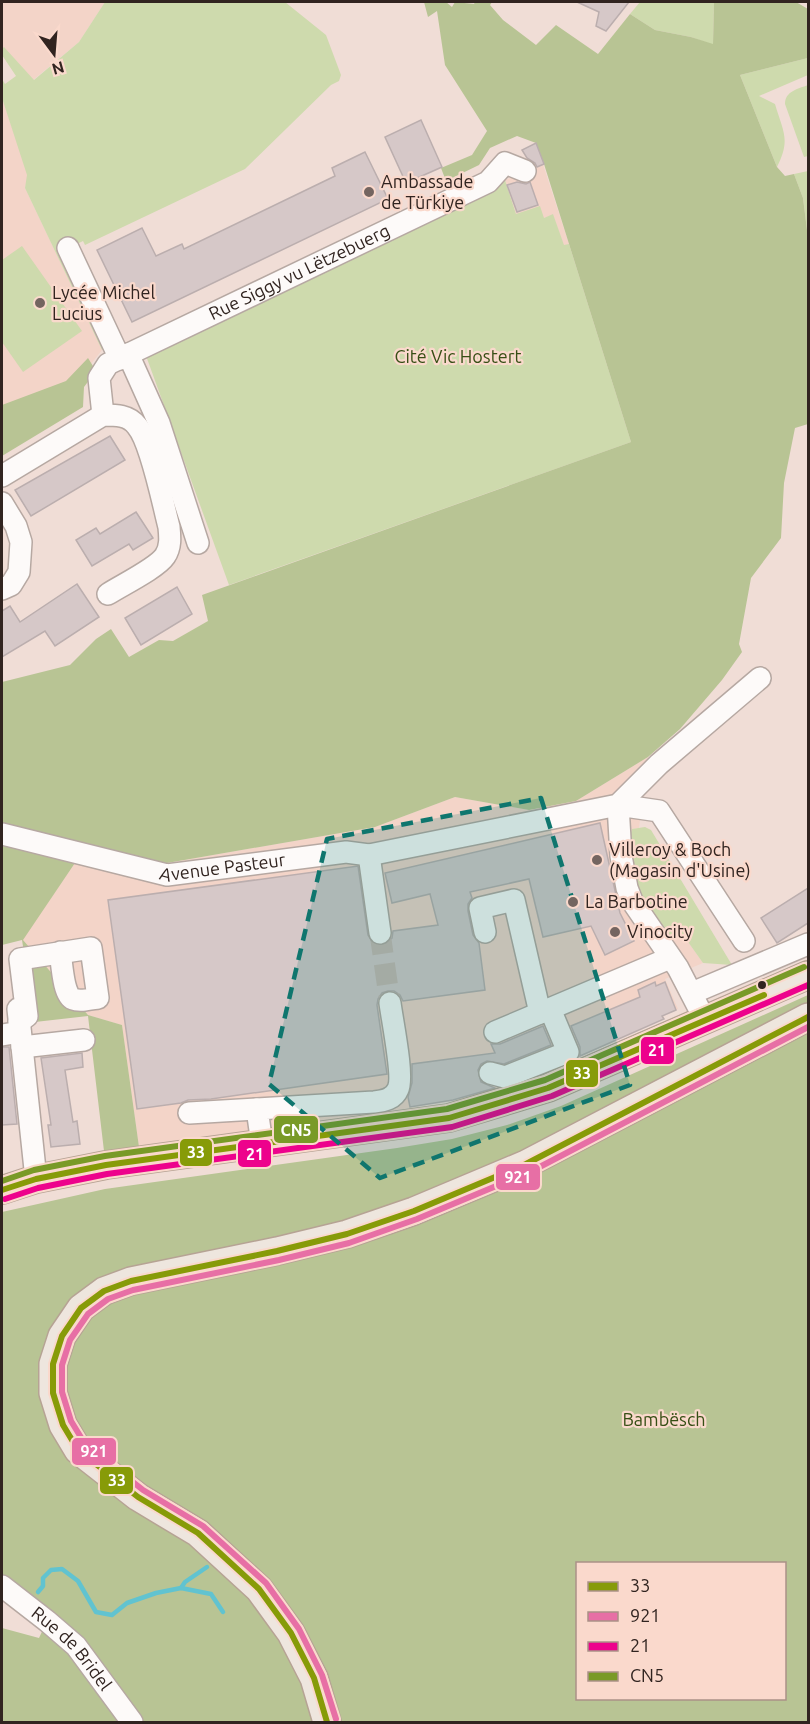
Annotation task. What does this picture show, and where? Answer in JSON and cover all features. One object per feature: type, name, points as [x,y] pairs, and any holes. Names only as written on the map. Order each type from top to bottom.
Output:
[{"type":"main road","points":[[2,1190],[36,1179],[106,1165],[449,1118],[480,1110],[548,1088],[808,975]]},
{"type":"main road","points":[[327,1722],[314,1678],[291,1633],[259,1589],[198,1533],[138,1497],[78,1450],[63,1425],[53,1393],[52,1364],[62,1336],[81,1308],[104,1291],[131,1281],[347,1234],[414,1211],[526,1164],[808,1017]]},
{"type":"street","name":"Rue Siggy vu Lëtzebuerg","points":[[104,415],[99,378],[108,364],[488,182],[505,163],[525,171]]},
{"type":"street","points":[[68,248],[159,423],[198,543]]},
{"type":"street","points":[[2,476],[104,415],[123,416],[137,424],[146,439],[171,542],[165,556],[155,565],[108,594]]},
{"type":"street","points":[[2,503],[16,526],[21,542],[19,572],[11,585],[2,589]]},
{"type":"street","points":[[705,1020],[692,993],[637,910],[627,888],[621,856],[618,805],[659,764],[760,678]]},
{"type":"street","points":[[618,805],[659,811],[744,941]]},
{"type":"street","name":"Avenue Pasteur","points":[[2,834],[167,875],[346,852],[369,855],[618,805]]},
{"type":"street","points":[[369,855],[380,933]]},
{"type":"street","points":[[485,932],[480,908],[514,900],[545,1011],[568,1052],[506,1077],[490,1073]]},
{"type":"street","points":[[692,993],[808,944]]},
{"type":"street","points":[[16,1034],[27,1016],[20,959],[60,952]]},
{"type":"street","points":[[495,1032],[670,958]]},
{"type":"street","points":[[13,973],[16,1034],[36,1179]]},
{"type":"street","points":[[189,1113],[389,1100],[399,1089],[400,1074],[390,1003]]},
{"type":"street","points":[[16,1034],[84,1040]]},
{"type":"street","points":[[257,1109],[262,1144]]},
{"type":"street","name":"Rue de Bridel","points":[[2,1587],[76,1646],[132,1722]]},
{"type":"highlighted area","points":[[541,798],[630,1085],[380,1178],[269,1084],[327,839]]},
{"type":"shaded area","points":[[2,2],[105,2],[79,42],[33,80],[4,48],[2,49]]},
{"type":"shaded area","name":"Lycée Michel Lucius","points":[[2,98],[28,175],[25,188],[102,350],[72,388],[2,431]]},
{"type":"shaded area","points":[[536,143],[569,244],[564,246],[553,215],[544,218],[516,214],[505,180],[531,168],[522,150]]},
{"type":"shaded area","points":[[648,757],[639,828],[632,829],[672,938],[681,932],[703,963],[665,979],[678,1009],[663,1016],[664,1019],[537,1075],[497,1089],[456,1100],[410,1108],[139,1147],[122,1025],[88,1015],[22,940],[81,854],[167,863],[375,827],[455,797],[529,810],[576,801]]},
{"type":"green space","points":[[105,2],[285,2],[326,35],[341,75],[339,81],[331,85],[245,169],[85,245],[83,241],[69,248],[111,337],[102,350],[25,188],[27,175],[2,98],[2,79],[5,84],[16,76],[2,55],[2,49],[4,47],[34,80],[79,42]]},
{"type":"green space","points":[[424,2],[446,2],[452,7],[455,2],[474,4],[475,2],[492,2],[490,5],[503,20],[536,45],[556,25],[598,54],[630,14],[655,30],[713,44],[714,2],[796,2],[808,9],[808,58],[740,75],[777,167],[785,176],[794,174],[803,198],[808,238],[808,424],[795,428],[784,483],[781,538],[751,578],[739,644],[742,652],[722,680],[680,729],[648,757],[576,801],[529,810],[455,797],[375,827],[167,863],[81,854],[23,940],[88,1015],[122,1025],[139,1147],[104,1151],[88,1016],[35,1022],[22,940],[2,945],[2,682],[70,665],[96,639],[111,629],[129,657],[159,640],[173,641],[208,621],[202,595],[631,442],[536,143],[517,136],[490,148],[479,165],[446,181],[441,168],[472,155],[487,131],[445,65],[437,11],[428,17]]},
{"type":"green space","points":[[640,2],[714,2],[713,45],[691,37],[655,30],[630,14]]},
{"type":"green space","points":[[808,58],[808,75],[759,96],[775,104],[783,129],[784,149],[777,167],[740,75]]},
{"type":"green space","points":[[808,85],[808,156],[804,157],[785,104],[790,93]]},
{"type":"green space","points":[[808,171],[808,238],[803,198],[794,174]]},
{"type":"green space","name":"Cité Vic Hostert","points":[[505,180],[516,214],[540,206],[544,218],[553,214],[564,245],[569,244],[631,442],[229,585],[145,353]]},
{"type":"green space","points":[[22,246],[82,331],[23,372],[2,342],[2,260]]},
{"type":"green space","points":[[88,358],[96,371],[84,387],[83,407],[2,456],[2,405],[66,381]]},
{"type":"green space","points":[[645,827],[651,830],[732,965],[703,963],[681,932],[672,938],[647,908],[635,887],[629,840],[632,829]]},
{"type":"green space","name":"Bambësch","points":[[808,995],[808,1722],[2,1722],[2,1628],[39,1638],[47,1621],[2,1586],[2,1212],[105,1189],[397,1148],[452,1139],[507,1125],[561,1106]]},
{"type":"building","points":[[577,2],[629,2],[606,31],[596,26],[599,12]]},
{"type":"building","points":[[421,120],[442,167],[406,183],[385,137]]},
{"type":"building","points":[[536,143],[544,164],[537,167],[522,150]]},
{"type":"building","points":[[365,152],[388,199],[132,322],[97,250],[142,228],[156,256],[182,244],[184,249],[335,176],[332,168]]},
{"type":"building","points":[[517,182],[526,184],[530,182],[538,205],[517,212],[507,185]]},
{"type":"building","points":[[110,436],[125,460],[31,516],[15,490]]},
{"type":"building","points":[[136,512],[153,538],[133,550],[129,544],[92,566],[76,540],[96,528],[100,534]]},
{"type":"building","points":[[77,584],[99,617],[55,646],[45,631],[2,657],[2,611],[10,606],[20,622]]},
{"type":"building","points":[[177,587],[192,614],[141,645],[125,618]]},
{"type":"building","points":[[600,823],[620,913],[634,941],[605,955],[591,926],[543,937],[529,879],[470,892],[472,898],[468,904],[468,911],[473,935],[479,943],[485,990],[403,1001],[394,991],[382,993],[377,1005],[387,1074],[211,1099],[188,1100],[137,1109],[108,900],[358,866],[368,935],[375,945],[382,945],[392,938],[393,931],[438,925],[430,894],[392,903],[385,873]]},
{"type":"building","points":[[808,888],[808,923],[777,943],[761,918]]},
{"type":"building","points":[[655,982],[656,986],[665,982],[676,1010],[662,1016],[664,1019],[580,1056],[580,1047],[571,1026],[640,997],[638,990]]},
{"type":"building","points":[[543,1026],[551,1045],[504,1064],[487,1061],[481,1064],[478,1070],[481,1082],[495,1088],[453,1100],[410,1107],[408,1097],[412,1083],[412,1064],[495,1053],[491,1044],[500,1044]]},
{"type":"building","points":[[2,1047],[9,1047],[17,1124],[2,1125]]},
{"type":"building","points":[[82,1053],[83,1067],[65,1070],[73,1122],[77,1121],[80,1144],[51,1147],[48,1125],[51,1125],[41,1058]]},
{"type":"waterway","points":[[181,1588],[185,1582],[207,1567]]},
{"type":"waterway","points":[[38,1592],[43,1586],[43,1578],[51,1570],[62,1569],[78,1581],[96,1612],[112,1615],[127,1603],[156,1593],[181,1588],[211,1594],[223,1612]]},
{"type":"tunnel","points":[[380,933],[390,1003]]},
{"type":"transit line","name":"CN5","points":[[2,1181],[34,1170],[105,1156],[447,1109],[545,1080],[804,967]]},
{"type":"transit line","name":"21","points":[[5,1199],[38,1188],[107,1174],[452,1127],[552,1096],[808,985]]},
{"type":"transit line","name":"33","points":[[2,1190],[36,1179],[106,1165],[449,1118],[548,1088],[764,995]]},
{"type":"transit line","name":"33","points":[[327,1722],[314,1678],[291,1633],[259,1589],[198,1533],[138,1497],[78,1450],[63,1425],[53,1393],[53,1364],[62,1336],[81,1308],[104,1291],[131,1281],[347,1234],[414,1211],[526,1164],[808,1017]]},
{"type":"transit line","name":"921","points":[[336,1719],[322,1675],[299,1629],[266,1583],[203,1526],[143,1490],[85,1444],[71,1421],[62,1392],[62,1365],[70,1340],[88,1314],[108,1299],[133,1290],[349,1243],[417,1219],[530,1172],[808,1027]]},
{"type":"place","name":"Ambassade de Türkiye","points":[[369,192]]},
{"type":"place","name":"Lycée Michel Lucius","points":[[40,303]]},
{"type":"place","name":"Villeroy & Boch (Magasin d'Usine)","points":[[597,860]]},
{"type":"place","name":"La Barbotine","points":[[573,902]]},
{"type":"place","name":"Vinocity","points":[[615,932]]}]
